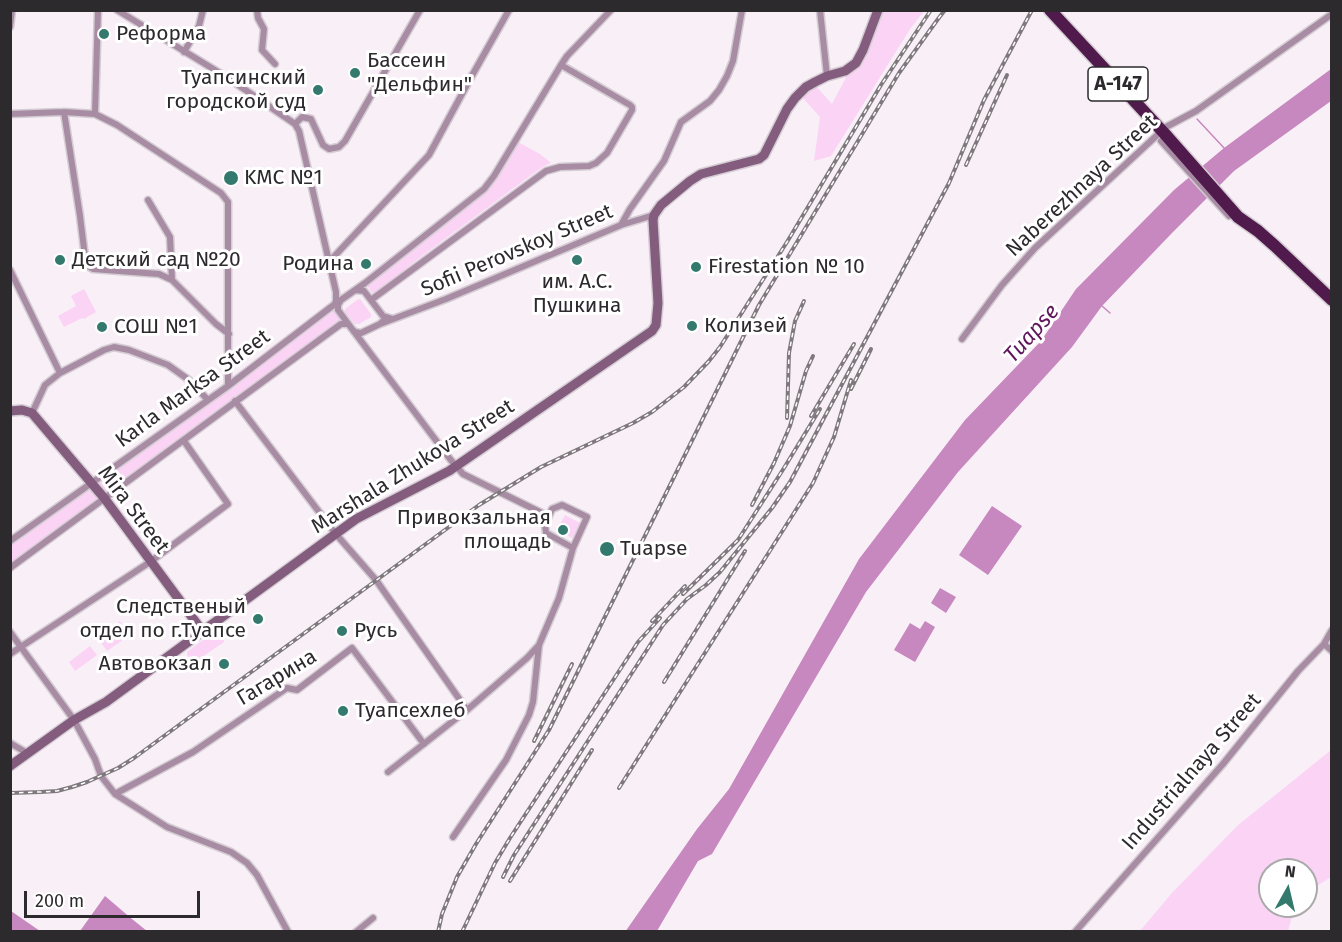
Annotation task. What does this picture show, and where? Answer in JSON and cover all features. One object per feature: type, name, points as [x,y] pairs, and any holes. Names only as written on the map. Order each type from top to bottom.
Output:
[{"type":"highway","name":"А-147","points":[[1050,10],[1236,219],[1267,239],[1332,300]]},
{"type":"main road","points":[[654,214],[661,205],[701,174],[759,159],[764,155],[787,109],[806,87],[827,76],[845,71],[856,63],[878,10]]},
{"type":"main road","name":"Marshala Zhukova Street","points":[[10,766],[74,720],[106,702],[335,533],[356,519],[456,466],[652,331],[656,325],[658,303],[654,214]]},
{"type":"main road","points":[[10,411],[22,410],[32,413]]},
{"type":"main road","name":"Mira Street","points":[[32,413],[105,499],[202,632]]},
{"type":"street","points":[[10,27],[12,10]]},
{"type":"street","points":[[94,114],[98,10]]},
{"type":"street","points":[[117,10],[228,78],[296,124],[338,301],[350,327],[456,466],[469,477],[548,516]]},
{"type":"street","points":[[184,52],[199,26],[203,10]]},
{"type":"street","points":[[257,10],[258,18],[264,29],[262,50],[275,64]]},
{"type":"street","points":[[296,124],[302,117],[311,119],[323,145],[329,149],[339,147],[345,141],[420,10]]},
{"type":"street","points":[[329,262],[429,155],[509,10]]},
{"type":"street","name":"Karla Marksa Street","points":[[10,541],[228,386],[478,195],[490,183],[567,56],[611,10]]},
{"type":"street","points":[[621,225],[664,161],[681,122],[710,101],[728,76],[742,10]]},
{"type":"street","points":[[820,10],[827,76]]},
{"type":"street","name":"Naberezhnaya Street","points":[[962,339],[1002,285],[1035,248],[1162,135],[1171,124],[1196,111],[1332,14]]},
{"type":"street","points":[[371,300],[546,171],[560,167],[589,166],[607,153],[632,107],[561,65]]},
{"type":"street","points":[[64,112],[86,265],[93,269],[159,274],[172,280],[229,334]]},
{"type":"street","points":[[10,114],[64,112],[94,114],[117,125],[221,193],[228,202],[228,386]]},
{"type":"street","points":[[148,200],[170,237],[172,280]]},
{"type":"street","name":"Sofii Perovskoy Street","points":[[359,336],[380,324],[447,299],[621,225],[654,214]]},
{"type":"street","points":[[10,270],[60,372]]},
{"type":"street","points":[[364,291],[365,283]]},
{"type":"street","points":[[356,290],[364,291],[371,300],[383,319],[380,324]]},
{"type":"street","points":[[380,313],[393,320]]},
{"type":"street","name":"Karla Marksa Street","points":[[10,568],[340,324],[350,327]]},
{"type":"street","points":[[32,413],[45,385],[60,372],[114,347],[129,350],[168,365],[189,380],[208,400]]},
{"type":"street","points":[[235,401],[335,533],[376,580],[467,710]]},
{"type":"street","points":[[10,654],[150,562],[228,504],[184,441]]},
{"type":"street","points":[[453,837],[506,760],[529,715],[539,645],[559,598],[573,548],[587,518],[562,505],[552,509],[548,516],[545,525],[546,533],[573,548]]},
{"type":"street","name":"Industrialnaya Street","points":[[1075,932],[1223,764],[1298,671],[1323,644],[1332,630]]},
{"type":"street","points":[[10,632],[74,720],[95,759],[101,776],[115,794],[167,827],[231,852],[247,863],[257,875],[288,932]]},
{"type":"street","points":[[1323,644],[1332,651]]},
{"type":"street","points":[[388,772],[467,710],[539,645]]},
{"type":"street","name":"Гагарина","points":[[115,794],[193,752],[287,687],[297,690],[352,648],[424,744]]},
{"type":"street","points":[[10,743],[27,753]]},
{"type":"street","points":[[356,932],[373,918]]},
{"type":"shaded area","points":[[881,11],[924,11],[910,29],[831,156],[814,161],[820,117],[801,96],[815,85],[832,104]]},
{"type":"shaded area","points":[[1331,69],[1331,101],[1234,171],[1102,306],[1072,347],[958,472],[866,592],[712,854],[698,861],[657,931],[625,932],[697,829],[729,789],[859,559],[965,420],[1041,341],[1076,289],[1174,190],[1224,148]]},
{"type":"shaded area","points":[[516,141],[551,163],[418,259],[375,294],[371,292],[368,282],[484,190]]},
{"type":"shaded area","points":[[84,289],[96,312],[64,327],[58,316],[76,306],[71,296]]},
{"type":"shaded area","points":[[360,299],[371,317],[355,324],[345,309]]},
{"type":"shaded area","points":[[333,307],[342,321],[11,565],[11,546]]},
{"type":"shaded area","points":[[992,506],[1022,526],[988,575],[959,555]]},
{"type":"shaded area","points":[[565,515],[580,523],[572,538],[557,530]]},
{"type":"shaded area","points":[[940,588],[956,597],[946,613],[931,603]]},
{"type":"shaded area","points":[[120,621],[130,635],[107,651],[97,637]]},
{"type":"shaded area","points":[[925,621],[935,627],[915,662],[894,650],[910,623],[920,629]]},
{"type":"shaded area","points":[[216,630],[224,642],[192,662],[187,652]]},
{"type":"shaded area","points":[[90,646],[97,655],[75,671],[69,662]]},
{"type":"shaded area","points":[[1331,750],[1331,877],[1318,885],[1318,858],[1258,858],[1258,918],[1292,918],[1288,931],[1140,931],[1171,894],[1237,826]]},
{"type":"shaded area","points":[[105,896],[132,919],[147,931],[80,931]]},
{"type":"shaded area","points":[[11,911],[40,931],[11,931]]},
{"type":"waterway","points":[[1197,119],[1225,149]]},
{"type":"waterway","points":[[1102,306],[1110,313]]},
{"type":"railway","points":[[10,793],[57,791],[87,782],[118,768],[479,505],[541,467],[633,423],[652,412],[684,387],[720,347],[787,242],[881,85],[931,10]]},
{"type":"railway","points":[[438,932],[442,914],[457,877],[549,730],[759,305],[899,73],[945,10]]},
{"type":"railway","points":[[503,877],[514,855],[663,625],[687,599],[720,572],[790,482],[949,183],[984,100],[1032,10]]},
{"type":"railway","points":[[966,165],[1007,75]]},
{"type":"railway","points":[[787,418],[789,353],[795,321],[804,301]]},
{"type":"railway","points":[[811,416],[854,344]]},
{"type":"railway","points":[[851,389],[871,349]]},
{"type":"railway","points":[[752,505],[790,426],[806,371],[813,356]]},
{"type":"railway","points":[[619,788],[813,483],[834,437],[851,380]]},
{"type":"railway","points":[[683,594],[738,540],[820,409]]},
{"type":"railway","points":[[664,682],[745,551]]},
{"type":"railway","points":[[652,621],[685,586]]},
{"type":"railway","points":[[462,932],[495,863],[510,838],[638,642],[660,618]]},
{"type":"railway","points":[[534,741],[572,664]]},
{"type":"railway","points":[[510,881],[592,750]]},
{"type":"place","name":"Реформа","points":[[104,34]]},
{"type":"place","name":"Бассеин \"Дельфин\"","points":[[355,73]]},
{"type":"place","name":"Туапсинский городской суд","points":[[318,90]]},
{"type":"place","name":"KMC №1","points":[[231,178]]},
{"type":"place","name":"Детский сад №20","points":[[60,260]]},
{"type":"place","name":"им. А.С. Пушкина","points":[[577,260]]},
{"type":"place","name":"Родина","points":[[366,264]]},
{"type":"place","name":"Firestation № 10","points":[[696,267]]},
{"type":"place","name":"Колизей","points":[[692,326]]},
{"type":"place","name":"СОШ №1","points":[[102,327]]},
{"type":"place","name":"Привокзальная площадь","points":[[563,530]]},
{"type":"place","name":"Tuapse","points":[[607,549]]},
{"type":"place","name":"Следственый отдел по г.Туапсе","points":[[258,619]]},
{"type":"place","name":"Русь","points":[[342,631]]},
{"type":"place","name":"Автовокзал","points":[[224,664]]},
{"type":"place","name":"Туапсехлеб","points":[[343,711]]}]
